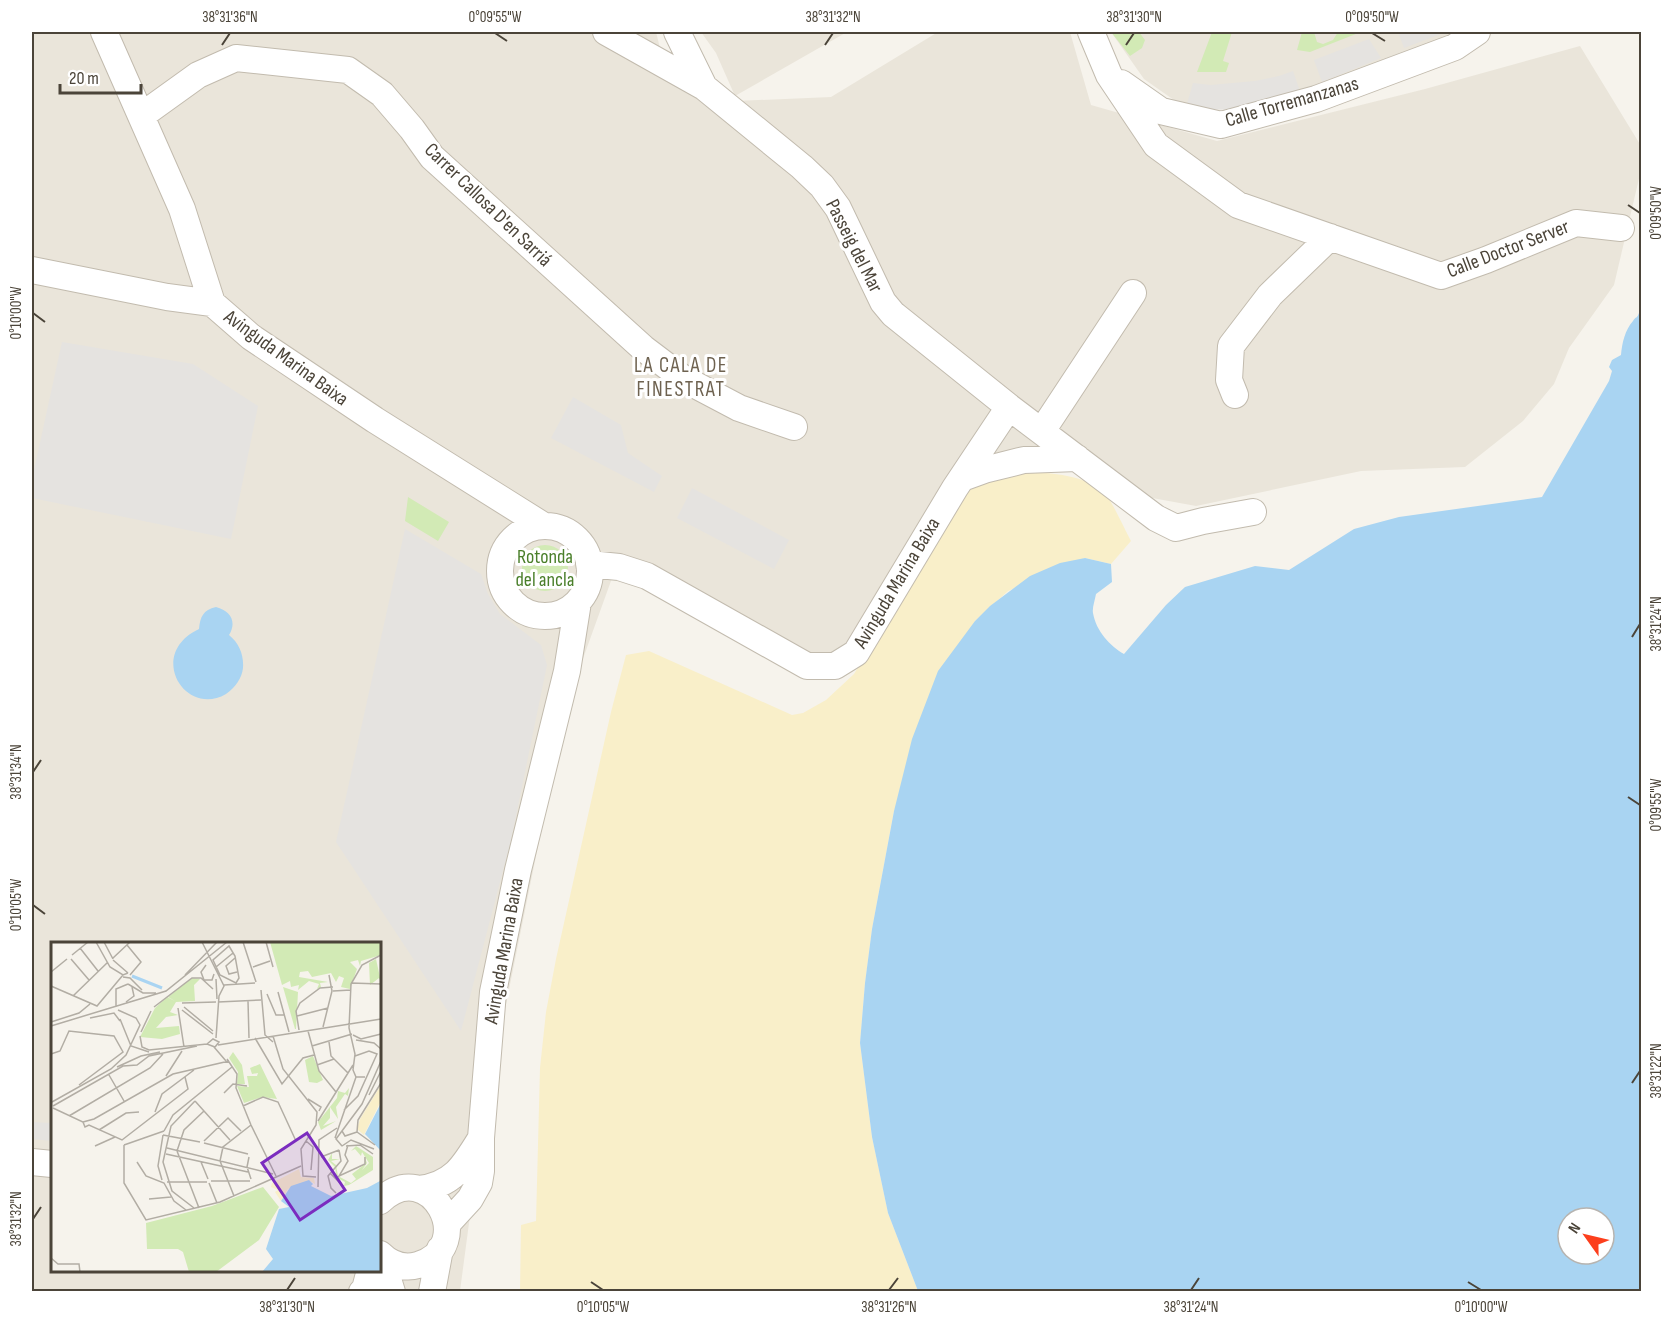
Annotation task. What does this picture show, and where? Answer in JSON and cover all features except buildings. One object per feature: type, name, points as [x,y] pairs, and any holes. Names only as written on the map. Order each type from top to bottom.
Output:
[{"type":"street","name":"Avinguda Marina Baixa","points":[[104,32],[182,209],[212,303],[251,337],[375,420],[544,526]]},
{"type":"street","name":"Passeig del Mar","points":[[606,32],[704,87],[762,132],[822,186],[838,208],[883,302],[893,314],[1009,407]]},
{"type":"street","points":[[677,32],[704,87]]},
{"type":"street","name":"Calle Doctor Server","points":[[1091,32],[1108,75],[1156,145],[1238,205],[1441,276],[1576,223],[1621,228]]},
{"type":"street","name":"Calle Torremanzanas","points":[[1108,75],[1161,111],[1221,125],[1316,99],[1455,47],[1477,32]]},
{"type":"street","name":"Carrer Callosa D'en Sarriá","points":[[141,116],[198,75],[236,58],[348,70],[382,94],[432,157],[643,348],[684,379],[739,408],[794,427]]},
{"type":"street","points":[[1235,395],[1229,380],[1231,346],[1270,295],[1330,237]]},
{"type":"street","points":[[32,270],[166,297],[212,303]]},
{"type":"street","points":[[1042,431],[1133,293]]},
{"type":"street","name":"Avinguda Marina Baixa","points":[[589,564],[619,567],[647,576],[807,666],[835,666],[856,653],[962,478],[1009,407]]},
{"type":"street","points":[[1009,407],[1156,518],[1176,528],[1253,512]]},
{"type":"street","points":[[962,478],[1024,460],[1077,458]]},
{"type":"street","name":"Avinguda Marina Baixa","points":[[487,490],[509,533]]},
{"type":"street","points":[[544,526],[556,528],[573,537],[585,552],[589,564],[590,578],[586,591],[567,611],[553,615],[539,616],[526,612],[515,604],[504,587],[501,567],[509,533],[520,534],[544,526]]},
{"type":"street","name":"Avinguda Marina Baixa","points":[[447,1224],[470,1198],[478,1183],[482,1158],[476,1146],[493,992],[518,870],[567,671],[578,602]]},
{"type":"street","name":"Avinguda Marina Baixa","points":[[539,616],[549,625],[561,644],[567,671]]},
{"type":"street","points":[[381,1199],[396,1190],[436,1187],[449,1180],[476,1146]]},
{"type":"street","points":[[32,1162],[51,1164]]},
{"type":"street","points":[[381,1181],[429,1194],[438,1202],[447,1224],[446,1237],[440,1249],[423,1263],[412,1266],[381,1261]]},
{"type":"street","points":[[432,1292],[440,1249]]},
{"type":"street","points":[[381,1269],[392,1292]]},
{"type":"street","points":[[362,1292],[372,1272]]},
{"type":"shaded area","points":[[32,32],[656,32],[660,48],[735,101],[831,97],[938,32],[1070,32],[1091,105],[1217,141],[1425,89],[1580,46],[1641,146],[1641,170],[1614,285],[1569,348],[1554,384],[1523,421],[1465,467],[1361,471],[1196,506],[1125,493],[1072,448],[1016,452],[833,670],[616,567],[567,703],[483,1118],[460,1291],[32,1291]]},
{"type":"shaded area","points":[[701,32],[847,32],[735,96],[716,53]]},
{"type":"shaded area","points":[[1111,32],[1458,32],[1450,39],[1280,102],[1181,105],[1144,79]]},
{"type":"shaded area","points":[[1398,32],[1446,32],[1404,48]]},
{"type":"shaded area","points":[[1369,39],[1381,58],[1322,82],[1314,60]]},
{"type":"shaded area","points":[[1293,71],[1301,94],[1237,110],[1186,107],[1193,83],[1211,85],[1255,81]]},
{"type":"shaded area","points":[[62,342],[193,364],[258,406],[231,539],[32,498],[32,479]]},
{"type":"shaded area","points":[[573,397],[621,425],[628,453],[662,476],[654,492],[551,438]]},
{"type":"shaded area","points":[[692,488],[789,540],[774,569],[677,518]]},
{"type":"shaded area","points":[[405,529],[481,574],[488,594],[500,614],[541,645],[547,665],[511,840],[461,1031],[336,842]]},
{"type":"shaded area","points":[[32,1122],[51,1123],[51,1141],[32,1139]]},
{"type":"green space","points":[[1111,32],[1139,32],[1145,40],[1142,48],[1130,56]]},
{"type":"green space","points":[[1212,32],[1232,32],[1223,61],[1229,63],[1226,72],[1197,72]]},
{"type":"green space","points":[[1302,32],[1314,32],[1317,42],[1323,44],[1333,40],[1338,32],[1361,32],[1310,52],[1297,50]]},
{"type":"green space","points":[[408,497],[449,522],[438,541],[405,521]]},
{"type":"green space","name":"Rotonda del ancla","points":[[545,545],[561,552],[568,568],[561,584],[545,591],[529,584],[522,568],[529,552]]},
{"type":"sand","points":[[1005,470],[1057,474],[1094,485],[1107,496],[1131,541],[1111,564],[1085,558],[1008,591],[975,621],[894,811],[872,929],[860,1043],[872,1137],[888,1213],[918,1291],[520,1292],[521,1225],[536,1221],[540,1068],[546,1012],[611,712],[626,655],[649,651],[792,715],[803,713],[826,700],[854,674],[968,485]]},
{"type":"water","points":[[1641,298],[1641,1291],[918,1291],[888,1213],[872,1137],[860,1043],[872,929],[894,811],[912,739],[938,671],[975,621],[990,606],[1030,576],[1060,563],[1085,558],[1111,564],[1112,582],[1096,594],[1093,613],[1104,637],[1124,654],[1166,605],[1185,587],[1255,566],[1289,570],[1354,529],[1399,517],[1542,497],[1609,381],[1612,371],[1609,367],[1612,360],[1621,355],[1626,333],[1639,313]]},
{"type":"water","points":[[216,607],[225,611],[231,618],[232,626],[229,635],[240,650],[243,668],[238,682],[232,689],[226,694],[211,699],[197,697],[185,691],[177,680],[173,667],[175,653],[183,640],[199,629],[205,612]]},
{"type":"district","name":"LA CALA DE FINESTRAT","points":[[681,377]]}]
